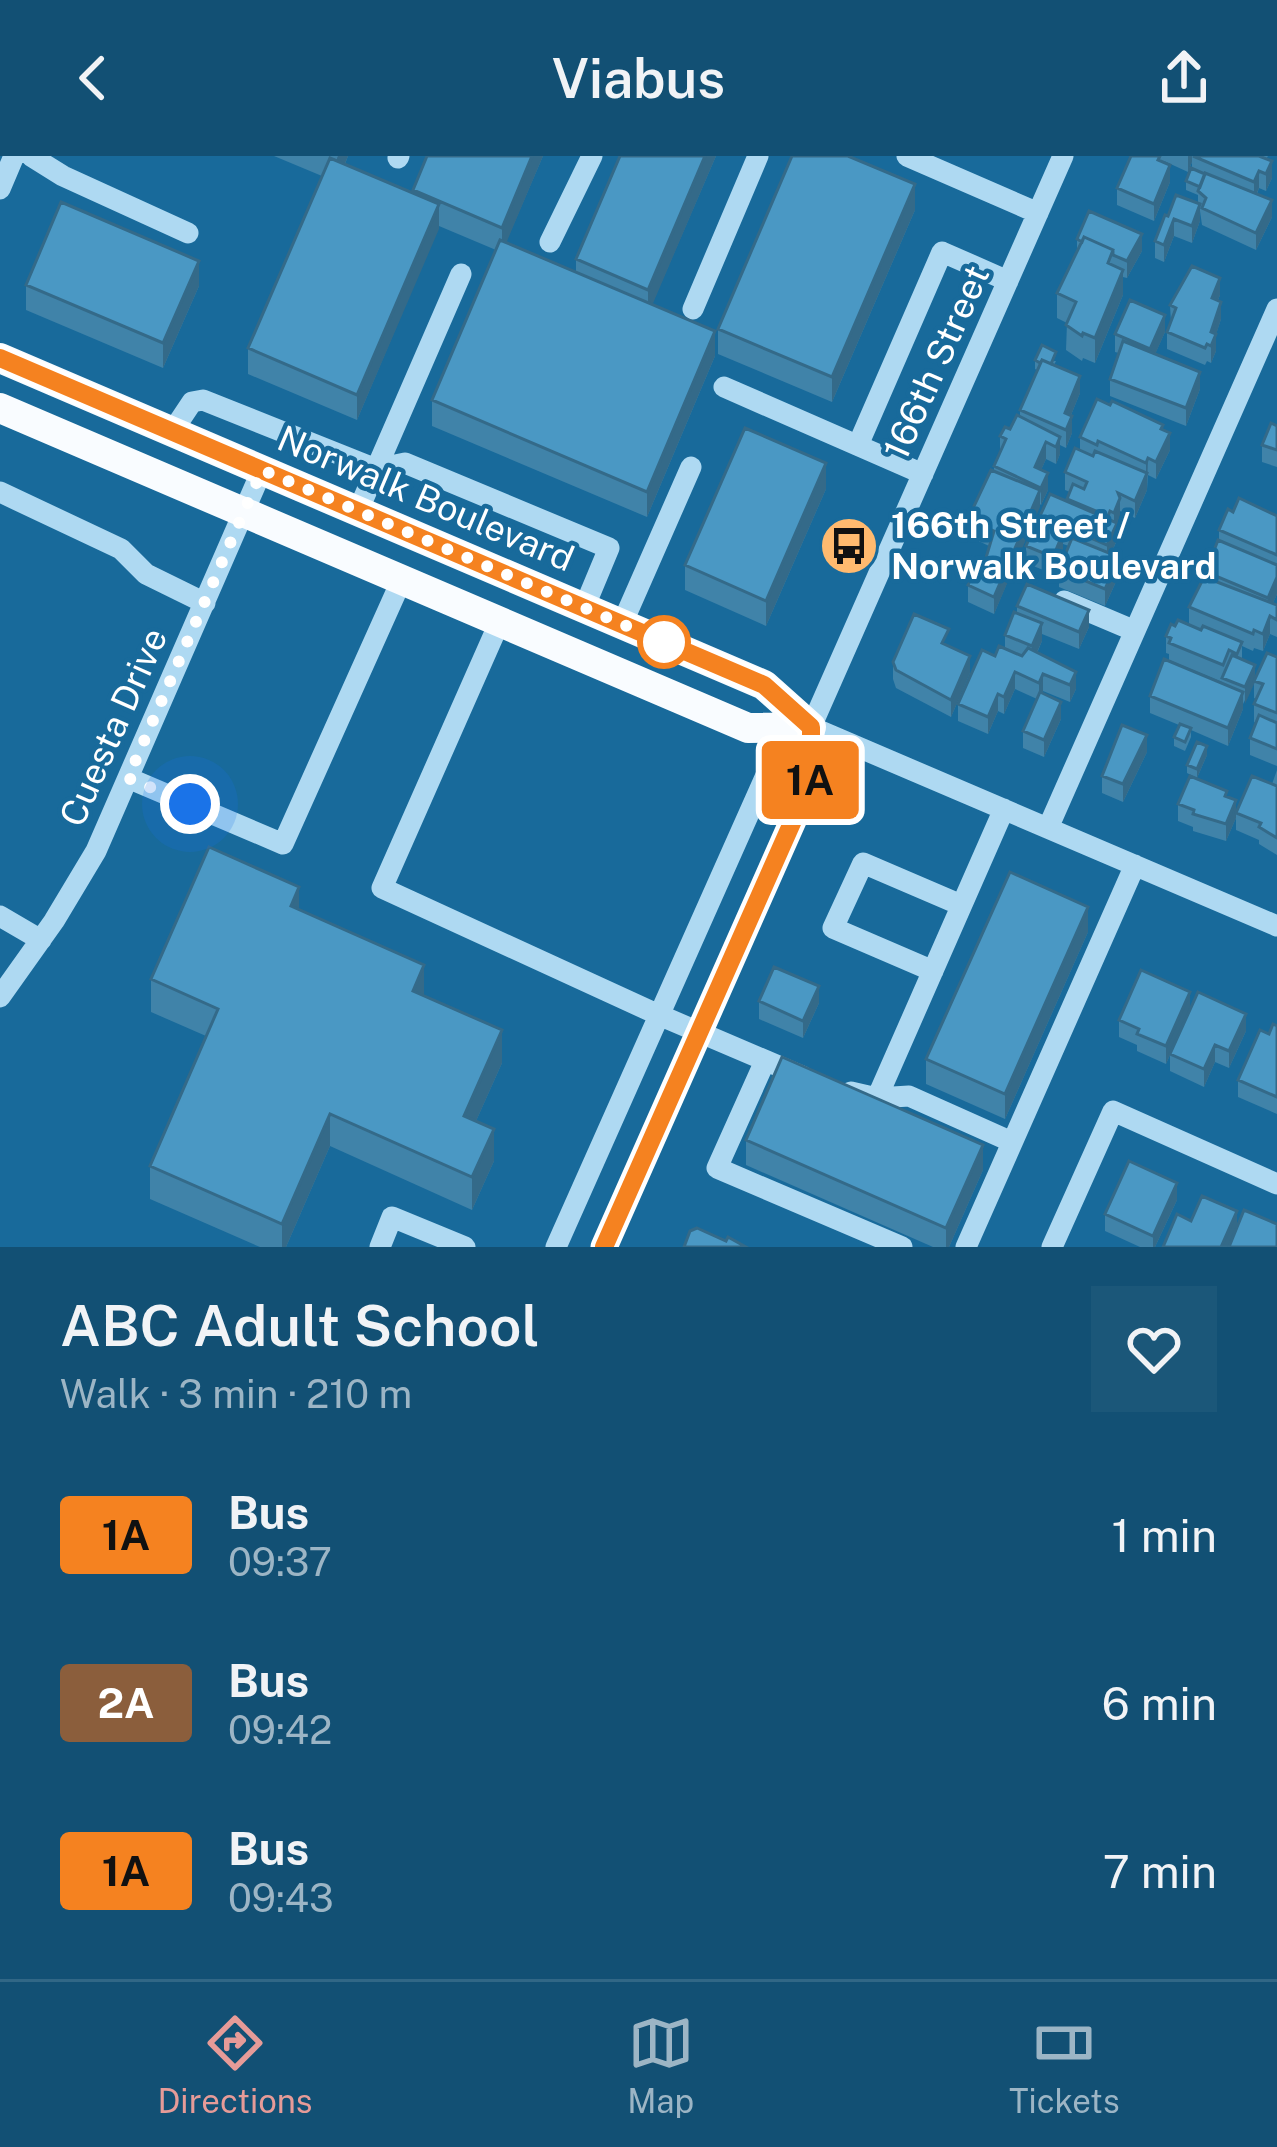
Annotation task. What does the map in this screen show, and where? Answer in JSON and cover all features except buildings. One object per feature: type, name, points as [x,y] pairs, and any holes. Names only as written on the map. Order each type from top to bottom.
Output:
[{"type":"main road","name":"Norwalk Boulevard","points":[[0,358],[764,685],[811,727]]},
{"type":"main road","name":"Norwalk Boulevard","points":[[0,408],[748,728],[811,727]]},
{"type":"street","points":[[0,189],[14,156]]},
{"type":"street","points":[[31,156],[63,176],[188,233]]},
{"type":"street","points":[[550,242],[592,156]]},
{"type":"street","points":[[693,309],[758,156]]},
{"type":"street","points":[[907,156],[958,166],[1038,213]]},
{"type":"street","name":"166th Street","points":[[556,1247],[771,764],[811,727],[1064,156]]},
{"type":"street","points":[[858,445],[942,252],[1008,281]]},
{"type":"street","points":[[358,512],[460,274]]},
{"type":"street","points":[[1048,828],[1277,309]]},
{"type":"street","points":[[724,387],[923,474]]},
{"type":"street","points":[[172,432],[192,402],[203,400],[376,469],[405,463],[609,548],[584,608]]},
{"type":"street","points":[[622,624],[691,467]]},
{"type":"street","name":"Cuesta Drive","points":[[0,998],[96,850],[262,470]]},
{"type":"street","points":[[0,492],[121,549],[146,574],[205,603]]},
{"type":"street","points":[[128,778],[292,848],[402,579]]},
{"type":"street","points":[[1036,589],[1135,631]]},
{"type":"street","points":[[500,621],[377,886],[827,1087],[877,1098],[909,1096],[1012,1142]]},
{"type":"street","name":"166th Street","points":[[604,1247],[811,780],[811,727]]},
{"type":"street","name":"Norwalk Boulevard","points":[[811,727],[1277,926]]},
{"type":"street","points":[[877,1098],[1004,809]]},
{"type":"street","points":[[933,971],[833,928],[863,862],[962,905]]},
{"type":"street","points":[[966,1247],[1135,865]]},
{"type":"street","points":[[0,916],[41,940]]},
{"type":"street","points":[[765,1061],[717,1168],[902,1247]]},
{"type":"street","points":[[1052,1247],[1113,1111],[1277,1184]]},
{"type":"street","points":[[380,1247],[392,1217],[465,1247]]},
{"type":"bus line","name":"1A","points":[[0,358],[764,685],[811,727],[811,780],[604,1247]]},
{"type":"place","name":"166th Street / Norwalk Boulevard","points":[[849,546]]},
{"type":"route","points":[[190,804],[128,778],[262,470],[664,642]]}]
